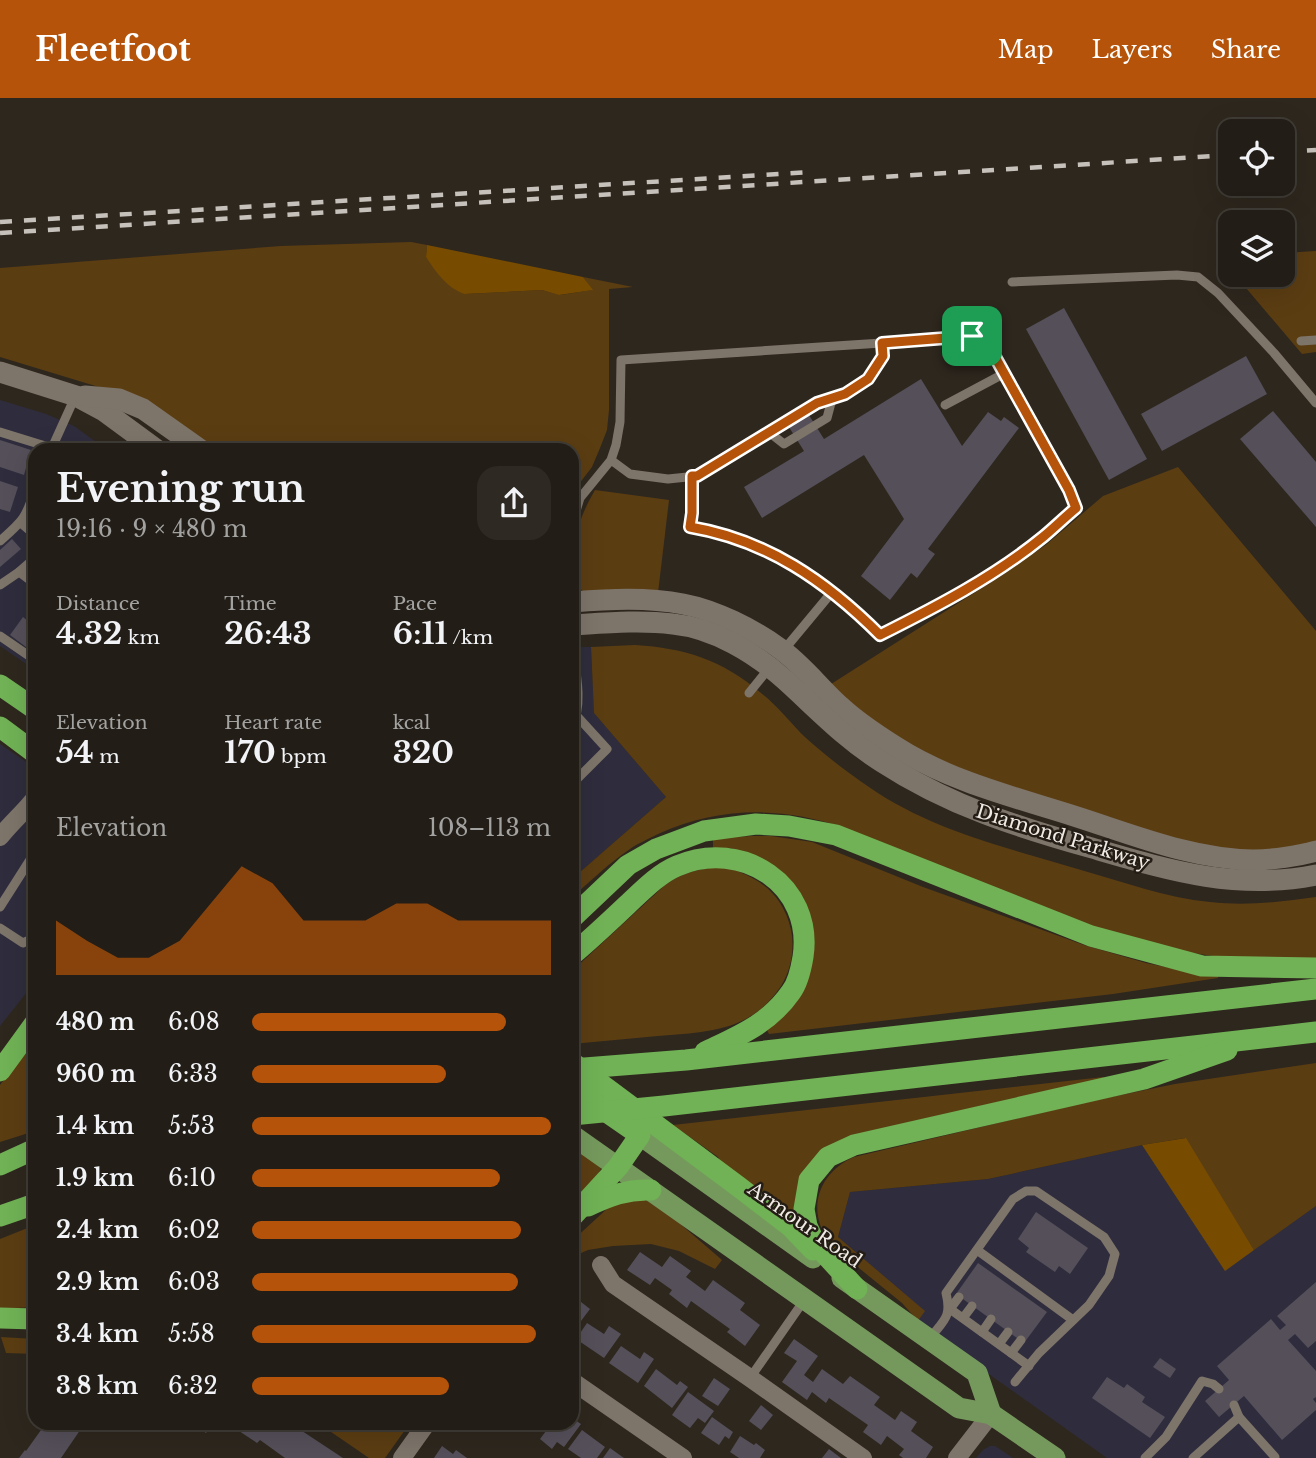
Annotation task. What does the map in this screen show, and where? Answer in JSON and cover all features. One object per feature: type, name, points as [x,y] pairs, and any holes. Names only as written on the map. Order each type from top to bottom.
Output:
[{"type":"highway","points":[[0,685],[28,704]]},
{"type":"highway","points":[[0,727],[28,748]]},
{"type":"highway","points":[[579,911],[628,865],[656,849],[704,831],[756,824],[789,826],[836,835],[1091,936],[1202,967],[1316,968]]},
{"type":"highway","points":[[579,950],[646,888],[675,867],[703,858],[731,858],[756,865],[774,879],[790,897],[804,930],[802,961],[793,989],[767,1019],[686,1060]]},
{"type":"highway","points":[[579,1068],[686,1060],[1316,989]]},
{"type":"highway","points":[[579,1114],[1316,1032]]},
{"type":"highway","points":[[0,1071],[28,1033]]},
{"type":"highway","points":[[857,1289],[822,1251],[807,1226],[804,1209],[809,1180],[828,1157],[854,1145],[1144,1079],[1265,1037]]},
{"type":"highway","points":[[579,1068],[791,1227],[837,1275]]},
{"type":"highway","name":"Armour Road","points":[[579,1092],[640,1135]]},
{"type":"highway","points":[[579,1210],[618,1167],[640,1135]]},
{"type":"highway","points":[[0,1166],[28,1152]]},
{"type":"highway","points":[[579,1212],[614,1194],[636,1189],[651,1190]]},
{"type":"highway","points":[[0,1216],[28,1206]]},
{"type":"highway","points":[[0,1318],[28,1319]]},
{"type":"main road","name":"Armour Road","points":[[640,1135],[977,1373],[991,1414]]},
{"type":"main road","points":[[579,1140],[959,1408],[991,1414],[1055,1458]]},
{"type":"street","points":[[0,372],[76,396],[104,411],[147,443]]},
{"type":"street","points":[[76,396],[119,399],[157,418],[191,443]]},
{"type":"street","name":"Diamond Parkway","points":[[579,601],[615,598],[684,604],[749,629],[836,729],[863,750],[911,780],[992,818],[1192,875],[1245,880],[1277,880],[1316,875]]},
{"type":"street","name":"Diamond Parkway","points":[[579,625],[674,624],[701,630],[776,659],[899,749],[969,782],[1178,849],[1254,860],[1316,851]]},
{"type":"street","points":[[0,837],[28,807]]},
{"type":"street","points":[[601,1265],[613,1284],[863,1458]]},
{"type":"street","points":[[579,1386],[683,1458]]},
{"type":"street","points":[[957,1458],[991,1414]]},
{"type":"street","points":[[402,1458],[422,1430]]},
{"type":"lane","points":[[1012,282],[1177,275],[1198,277],[1218,293],[1316,403]]},
{"type":"lane","points":[[579,501],[611,460],[616,445],[620,422],[621,360],[972,336],[989,346],[1069,490],[1076,508],[1042,537],[990,573],[943,603],[880,635],[815,578],[758,546],[718,531],[690,527],[692,476]]},
{"type":"lane","points":[[1301,341],[1316,340]]},
{"type":"lane","points":[[611,460],[631,474],[667,479],[697,476],[817,403],[845,394],[868,379],[883,356],[882,343]]},
{"type":"lane","points":[[945,405],[1005,373]]},
{"type":"lane","points":[[56,443],[76,396]]},
{"type":"lane","points":[[770,433],[784,443],[827,418],[832,399]]},
{"type":"lane","points":[[0,432],[34,443]]},
{"type":"lane","points":[[0,541],[28,512]]},
{"type":"lane","points":[[20,523],[28,530]]},
{"type":"lane","points":[[0,585],[28,564]]},
{"type":"lane","points":[[19,572],[28,579]]},
{"type":"lane","points":[[750,693],[832,592]]},
{"type":"lane","points":[[0,636],[28,655]]},
{"type":"lane","points":[[579,718],[607,749],[579,777]]},
{"type":"lane","points":[[0,906],[28,863]]},
{"type":"lane","points":[[0,928],[23,943],[28,940]]},
{"type":"lane","points":[[1015,1382],[1089,1305],[1109,1276],[1115,1254],[1104,1237],[1036,1191],[1026,1191],[1013,1199],[946,1293],[950,1309],[1029,1366]]},
{"type":"lane","points":[[977,1250],[985,1262],[1046,1306],[1073,1320]]},
{"type":"lane","points":[[929,1340],[959,1297]]},
{"type":"lane","points":[[750,1378],[805,1299]]},
{"type":"lane","points":[[963,1318],[972,1306]]},
{"type":"lane","points":[[982,1332],[991,1319]]},
{"type":"lane","points":[[999,1344],[1008,1332]]},
{"type":"lane","points":[[1012,1353],[1021,1340]]},
{"type":"lane","points":[[1146,1457],[1166,1437],[1202,1381],[1219,1389]]},
{"type":"lane","points":[[1234,1405],[1239,1417],[1275,1457]]},
{"type":"lane","points":[[1193,1458],[1239,1417]]},
{"type":"lane","points":[[1146,1457],[1157,1458]]},
{"type":"shaded area","points":[[411,242],[427,245],[426,257],[464,294],[542,290],[560,295],[592,290],[583,277],[633,287],[609,289],[609,410],[607,430],[592,467],[579,484],[579,443],[194,443],[112,391],[0,357],[0,268],[281,246]]},
{"type":"shaded area","points":[[427,245],[583,277],[593,290],[559,295],[542,290],[464,294],[447,283],[434,268],[426,257]]},
{"type":"shaded area","points":[[1316,251],[1316,352],[1302,354],[1245,287],[1295,287],[1295,252]]},
{"type":"shaded area","points":[[0,400],[74,426],[97,443],[28,443],[28,665],[0,646]]},
{"type":"shaded area","points":[[1178,467],[1316,631],[1316,844],[1282,851],[1215,851],[923,759],[828,686],[1004,574],[1047,544],[1103,496]]},
{"type":"shaded area","points":[[595,490],[669,500],[658,593],[582,591],[579,587],[579,527]]},
{"type":"shaded area","points":[[635,645],[670,649],[717,664],[767,698],[800,733],[869,787],[919,815],[972,837],[1145,889],[1194,900],[1250,903],[1316,897],[1316,962],[1219,957],[1180,951],[1109,934],[842,827],[795,815],[749,812],[726,814],[681,825],[622,854],[579,891],[579,873],[666,797],[594,713],[591,647]]},
{"type":"shaded area","points":[[579,647],[591,647],[594,713],[666,797],[579,873]]},
{"type":"shaded area","points":[[0,744],[28,763],[28,991],[0,1026]]},
{"type":"shaded area","points":[[752,836],[812,842],[923,887],[1084,945],[1146,963],[1218,974],[1218,978],[1113,994],[769,1034],[767,1030],[813,942],[745,853],[731,848],[713,848],[713,838]]},
{"type":"shaded area","points":[[725,867],[749,876],[768,889],[782,906],[791,930],[793,945],[787,973],[781,986],[756,1013],[726,1027],[693,1033],[579,1043],[579,965],[665,885],[680,876],[708,868]]},
{"type":"shaded area","points":[[28,1047],[28,1133],[0,1142],[0,1085]]},
{"type":"shaded area","points":[[1316,1063],[1316,1206],[1254,1250],[1185,1138],[988,1179],[850,1192],[838,1237],[925,1311],[918,1321],[902,1303],[833,1247],[819,1221],[817,1209],[823,1184],[841,1164],[854,1157],[1091,1101],[1175,1084]]},
{"type":"shaded area","points":[[1103,1077],[1107,1079],[848,1138],[796,1221],[722,1164],[718,1157],[673,1125]]},
{"type":"shaded area","points":[[1186,1138],[1254,1250],[1225,1271],[1142,1145]]},
{"type":"shaded area","points":[[1142,1145],[1225,1270],[1316,1206],[1316,1458],[1107,1458],[917,1323],[924,1311],[838,1237],[850,1192],[988,1179]]},
{"type":"shaded area","points":[[579,1151],[601,1169],[595,1179],[579,1194]]},
{"type":"shaded area","points":[[631,1197],[648,1201],[678,1222],[722,1260],[715,1269],[679,1251],[651,1244],[613,1246],[579,1254],[579,1235],[609,1207]]},
{"type":"shaded area","points":[[28,1228],[28,1307],[0,1309],[0,1239]]},
{"type":"shaded area","points":[[1,1337],[28,1339],[28,1354],[6,1353]]},
{"type":"shaded area","points":[[328,1430],[405,1430],[385,1458],[369,1458]]},
{"type":"shaded area","points":[[990,1446],[995,1446],[1013,1458],[976,1458]]},
{"type":"building","points":[[1064,308],[1147,459],[1109,480],[1026,329]]},
{"type":"building","points":[[1246,356],[1267,394],[1162,451],[1141,414]]},
{"type":"building","points":[[921,379],[962,446],[988,412],[1001,421],[1004,417],[1019,428],[928,549],[935,554],[917,578],[911,573],[890,600],[861,576],[904,519],[864,455],[762,518],[744,487],[804,451],[787,424],[807,412],[824,439]]},
{"type":"building","points":[[1273,411],[1316,462],[1316,527],[1240,439]]},
{"type":"building","points":[[0,440],[28,449],[24,475],[0,467]]},
{"type":"building","points":[[0,481],[18,487],[10,512],[0,509]]},
{"type":"building","points":[[12,539],[21,549],[0,567],[0,550]]},
{"type":"building","points":[[23,617],[28,621],[28,648],[10,635]]},
{"type":"building","points":[[1036,1212],[1088,1248],[1070,1274],[1059,1266],[1055,1272],[1026,1252],[1029,1248],[1018,1239]]},
{"type":"building","points":[[640,1252],[662,1267],[670,1256],[691,1271],[686,1277],[705,1291],[713,1280],[745,1303],[740,1310],[760,1325],[745,1346],[727,1332],[730,1329],[691,1301],[687,1308],[669,1294],[672,1290],[655,1278],[650,1285],[627,1270]]},
{"type":"building","points":[[978,1263],[1047,1312],[1024,1343],[956,1294]]},
{"type":"building","points":[[1316,1282],[1316,1341],[1308,1348],[1295,1334],[1288,1340],[1316,1371],[1316,1397],[1313,1399],[1316,1410],[1282,1440],[1244,1396],[1219,1417],[1205,1401],[1229,1380],[1217,1366],[1271,1319],[1280,1330],[1286,1325],[1277,1316]]},
{"type":"building","points":[[579,1300],[590,1309],[579,1324]]},
{"type":"building","points":[[587,1323],[604,1334],[609,1326],[621,1334],[604,1358],[579,1341],[579,1335]]},
{"type":"building","points":[[794,1339],[818,1356],[804,1375],[813,1382],[822,1369],[843,1384],[850,1376],[880,1397],[874,1405],[895,1420],[901,1411],[917,1422],[911,1431],[933,1447],[926,1458],[903,1458],[899,1455],[904,1449],[887,1436],[881,1445],[863,1432],[868,1425],[829,1398],[826,1403],[812,1392],[807,1400],[782,1382],[797,1361],[784,1353]]},
{"type":"building","points":[[621,1346],[640,1359],[644,1352],[654,1359],[638,1383],[609,1363]]},
{"type":"building","points":[[1160,1358],[1176,1369],[1170,1378],[1153,1367]]},
{"type":"building","points":[[656,1369],[677,1385],[680,1381],[688,1387],[672,1408],[644,1386]]},
{"type":"building","points":[[1107,1377],[1124,1388],[1127,1384],[1145,1397],[1142,1402],[1165,1417],[1150,1438],[1092,1398]]},
{"type":"building","points":[[714,1378],[730,1389],[718,1406],[702,1396]]},
{"type":"building","points":[[688,1392],[714,1411],[705,1423],[698,1418],[690,1428],[672,1415]]},
{"type":"building","points":[[761,1405],[773,1415],[761,1430],[749,1421]]},
{"type":"building","points":[[712,1417],[733,1432],[729,1439],[725,1436],[719,1445],[701,1433]]},
{"type":"building","points":[[41,1430],[80,1430],[61,1458],[19,1458]]},
{"type":"building","points":[[301,1430],[343,1458],[285,1458],[260,1440],[257,1443],[239,1431]]},
{"type":"building","points":[[547,1430],[577,1430],[564,1447],[557,1442],[552,1449],[540,1439]]},
{"type":"building","points":[[582,1430],[605,1447],[597,1458],[581,1458],[568,1449]]},
{"type":"building","points":[[740,1436],[765,1450],[760,1458],[739,1458],[730,1452]]},
{"type":"building","points":[[442,1446],[453,1454],[456,1450],[467,1458],[434,1458]]},
{"type":"building","points":[[610,1448],[624,1458],[603,1458]]},
{"type":"building","points":[[829,1449],[841,1458],[822,1458]]},
{"type":"railway","points":[[1295,151],[1316,150]]},
{"type":"railway","points":[[0,233],[1218,156]]},
{"type":"railway","points":[[0,222],[811,172]]},
{"type":"route","points":[[972,336],[989,346],[1069,490],[1076,508],[998,569],[943,603],[880,635],[815,578],[758,546],[718,531],[690,527],[692,476],[697,476],[817,403],[845,394],[868,379],[883,356],[882,343],[972,336]]}]
